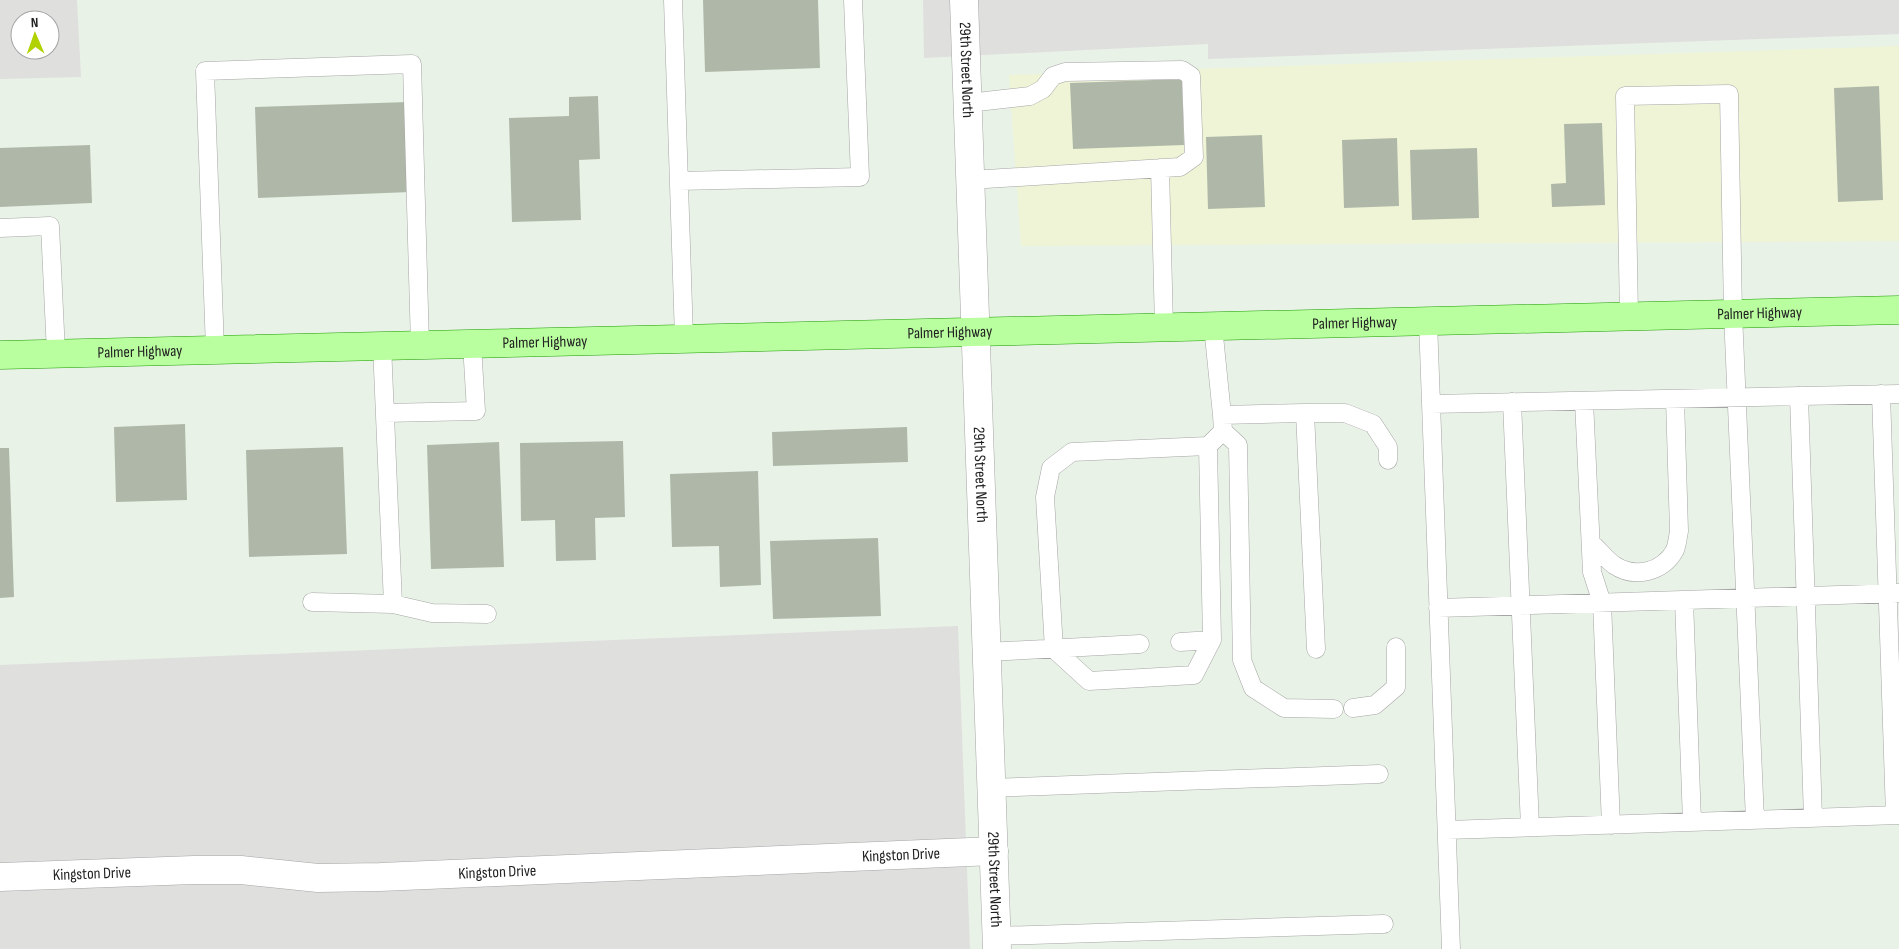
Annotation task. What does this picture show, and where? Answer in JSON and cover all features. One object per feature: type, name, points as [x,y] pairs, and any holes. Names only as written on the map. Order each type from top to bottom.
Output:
[{"type":"main road","name":"Palmer Highway","points":[[0,355],[1899,310]]},
{"type":"street","name":"29th Street North","points":[[964,0],[997,942]]},
{"type":"street","name":"Kingston Drive","points":[[0,877],[241,870],[318,878],[380,877],[994,851]]},
{"type":"lane","points":[[673,0],[684,338]]},
{"type":"lane","points":[[679,181],[860,177],[853,0]]},
{"type":"lane","points":[[215,350],[205,71],[412,64],[420,345]]},
{"type":"lane","points":[[968,102],[1030,96],[1042,89],[1053,76],[1065,72],[1182,70],[1192,76],[1194,157],[1180,167],[970,180]]},
{"type":"lane","points":[[1629,316],[1625,96],[1729,94],[1732,314],[1755,820]]},
{"type":"lane","points":[[1160,168],[1164,327]]},
{"type":"lane","points":[[0,228],[50,226],[56,353]]},
{"type":"lane","points":[[1428,321],[1451,949]]},
{"type":"lane","points":[[1213,326],[1223,423],[1238,445],[1242,660],[1253,688],[1284,708],[1334,709]]},
{"type":"lane","points":[[385,413],[476,411],[472,344]]},
{"type":"lane","points":[[382,345],[393,604]]},
{"type":"lane","points":[[1447,830],[1897,815],[1893,593],[1881,394]]},
{"type":"lane","points":[[1431,404],[1899,394]]},
{"type":"lane","points":[[1799,396],[1814,818]]},
{"type":"lane","points":[[1591,543],[1614,565],[1627,571],[1639,572],[1653,570],[1666,563],[1675,549],[1679,531],[1675,398]]},
{"type":"lane","points":[[1584,401],[1592,572],[1602,602],[1611,825]]},
{"type":"lane","points":[[1512,402],[1530,827]]},
{"type":"lane","points":[[1304,413],[1316,649]]},
{"type":"lane","points":[[1208,446],[1072,452],[1051,468],[1045,497],[1054,649],[1088,681],[1194,675],[1212,640],[1208,446],[1223,423],[1304,413],[1345,413],[1374,424],[1388,447],[1388,460]]},
{"type":"lane","points":[[1438,608],[1893,593]]},
{"type":"lane","points":[[1684,600],[1692,822]]},
{"type":"lane","points":[[312,602],[393,604],[432,614],[487,614]]},
{"type":"lane","points":[[1180,642],[1212,640]]},
{"type":"lane","points":[[987,652],[1140,644]]},
{"type":"lane","points":[[1353,708],[1375,705],[1396,687],[1396,647]]},
{"type":"lane","points":[[991,788],[1379,774]]},
{"type":"lane","points":[[997,942],[1384,924]]},
{"type":"shaded area","points":[[0,0],[77,0],[81,77],[0,79]]},
{"type":"shaded area","points":[[923,0],[1899,0],[1899,34],[1208,59],[1208,44],[924,58]]},
{"type":"shaded area","points":[[1899,46],[1899,241],[1021,246],[1009,75]]},
{"type":"shaded area","points":[[958,626],[970,949],[0,949],[0,665]]},
{"type":"building","points":[[703,0],[818,0],[820,68],[705,72]]},
{"type":"building","points":[[1182,79],[1184,145],[1073,149],[1070,83]]},
{"type":"building","points":[[1879,86],[1883,200],[1838,202],[1834,88]]},
{"type":"building","points":[[598,96],[600,159],[579,160],[581,220],[512,222],[509,118],[569,116],[569,97]]},
{"type":"building","points":[[408,102],[411,192],[258,198],[255,107]]},
{"type":"building","points":[[1602,123],[1605,205],[1552,207],[1551,184],[1566,183],[1564,124]]},
{"type":"building","points":[[1262,135],[1265,207],[1208,209],[1206,137]]},
{"type":"building","points":[[1397,138],[1399,206],[1344,208],[1342,140]]},
{"type":"building","points":[[90,145],[92,203],[0,207],[0,148]]},
{"type":"building","points":[[1477,148],[1479,218],[1412,220],[1410,150]]},
{"type":"building","points":[[185,424],[187,500],[116,502],[114,427]]},
{"type":"building","points":[[907,427],[908,462],[773,466],[772,432]]},
{"type":"building","points":[[623,441],[625,517],[595,518],[596,560],[556,561],[555,520],[521,521],[520,443]]},
{"type":"building","points":[[499,442],[504,567],[431,569],[427,445]]},
{"type":"building","points":[[343,447],[347,554],[249,557],[246,450]]},
{"type":"building","points":[[0,448],[9,448],[14,597],[0,598]]},
{"type":"building","points":[[758,471],[761,585],[720,587],[719,546],[672,547],[670,474]]},
{"type":"building","points":[[878,538],[881,616],[773,619],[770,541]]}]
